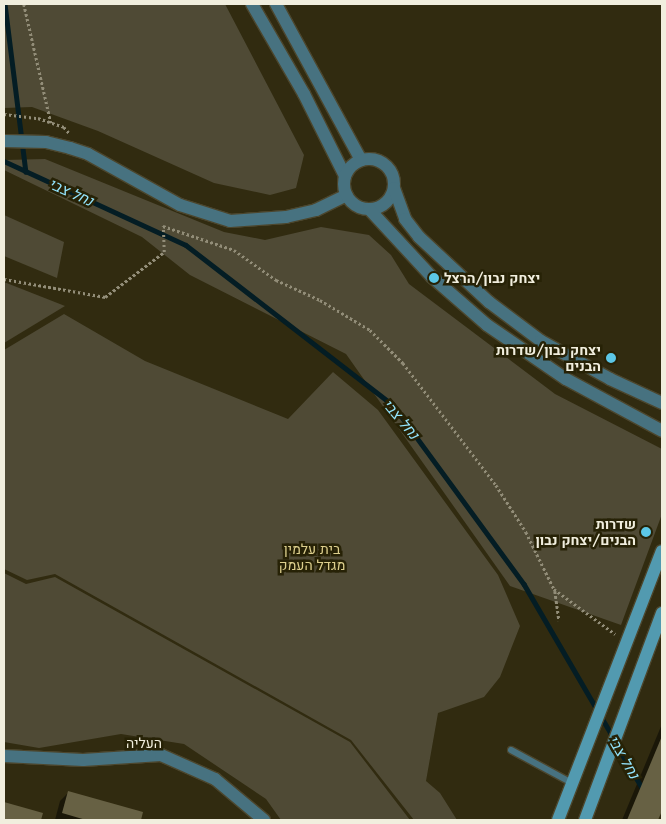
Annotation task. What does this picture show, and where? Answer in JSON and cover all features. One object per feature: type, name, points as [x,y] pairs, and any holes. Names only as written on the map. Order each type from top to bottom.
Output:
[{"type":"main road","points":[[558,820],[662,551]]},
{"type":"main road","points":[[585,820],[662,613]]},
{"type":"street","points":[[252,4],[304,94],[345,176],[347,195],[355,204],[370,209],[432,277],[486,325],[566,379],[662,431]]},
{"type":"street","points":[[276,4],[361,160]]},
{"type":"street","points":[[4,141],[46,142],[85,153],[180,205],[230,221],[286,217],[316,210],[347,195]]},
{"type":"street","points":[[345,176],[351,166],[361,160],[376,160],[386,166],[393,176],[394,188],[405,219],[419,237],[489,302],[548,346],[610,380],[662,403]]},
{"type":"street","points":[[370,209],[387,201],[394,188]]},
{"type":"street","name":"העליה","points":[[4,756],[83,760],[162,755],[214,779],[264,820]]},
{"type":"lane","points":[[511,750],[572,783]]},
{"type":"path","points":[[24,4],[51,123]]},
{"type":"path","points":[[4,114],[64,127],[85,153]]},
{"type":"path","points":[[4,279],[105,297],[164,252],[163,226],[234,250],[276,280],[320,300],[370,330],[403,363],[496,485],[526,532],[554,589],[559,621]]},
{"type":"path","points":[[554,589],[627,642]]},
{"type":"green space","points":[[4,4],[225,4],[304,155],[296,188],[270,195],[214,183],[98,131],[32,107],[4,108]]},
{"type":"green space","points":[[45,159],[224,232],[265,240],[321,227],[369,235],[391,255],[409,284],[555,394],[662,449],[662,514],[621,625],[510,586],[346,354],[190,275],[142,237],[4,170],[4,160]]},
{"type":"green space","points":[[4,215],[64,242],[57,278],[4,256]]},
{"type":"green space","points":[[4,282],[65,306],[4,343]]},
{"type":"green space","name":"בית עלמין מגדל העמק","points":[[64,314],[145,361],[288,419],[333,372],[378,410],[498,575],[520,626],[500,677],[484,697],[438,713],[426,781],[440,793],[457,820],[414,820],[351,740],[55,574],[27,580],[4,569],[4,350]]},
{"type":"green space","points":[[4,573],[26,584],[55,577],[350,742],[410,820],[281,820],[266,799],[184,744],[121,734],[39,748],[4,742]]},
{"type":"building","points":[[662,736],[662,811],[658,820],[627,820]]},
{"type":"building","points":[[68,791],[143,812],[141,820],[86,820],[62,813]]},
{"type":"building","points":[[4,802],[43,813],[41,820],[4,820]]},
{"type":"waterway","points":[[5,4],[26,172]]},
{"type":"waterway","name":"נחל צבי","points":[[4,161],[186,245],[393,405],[524,584],[613,737]]},
{"type":"waterway","name":"נחל צבי","points":[[616,744],[644,791]]},
{"type":"place","name":"יצחק נבון/הרצל","points":[[434,278]]},
{"type":"place","name":"יצחק נבון/שדרות הבנים","points":[[611,358]]},
{"type":"place","name":"שדרות הבנים/יצחק נבון","points":[[646,532]]}]
